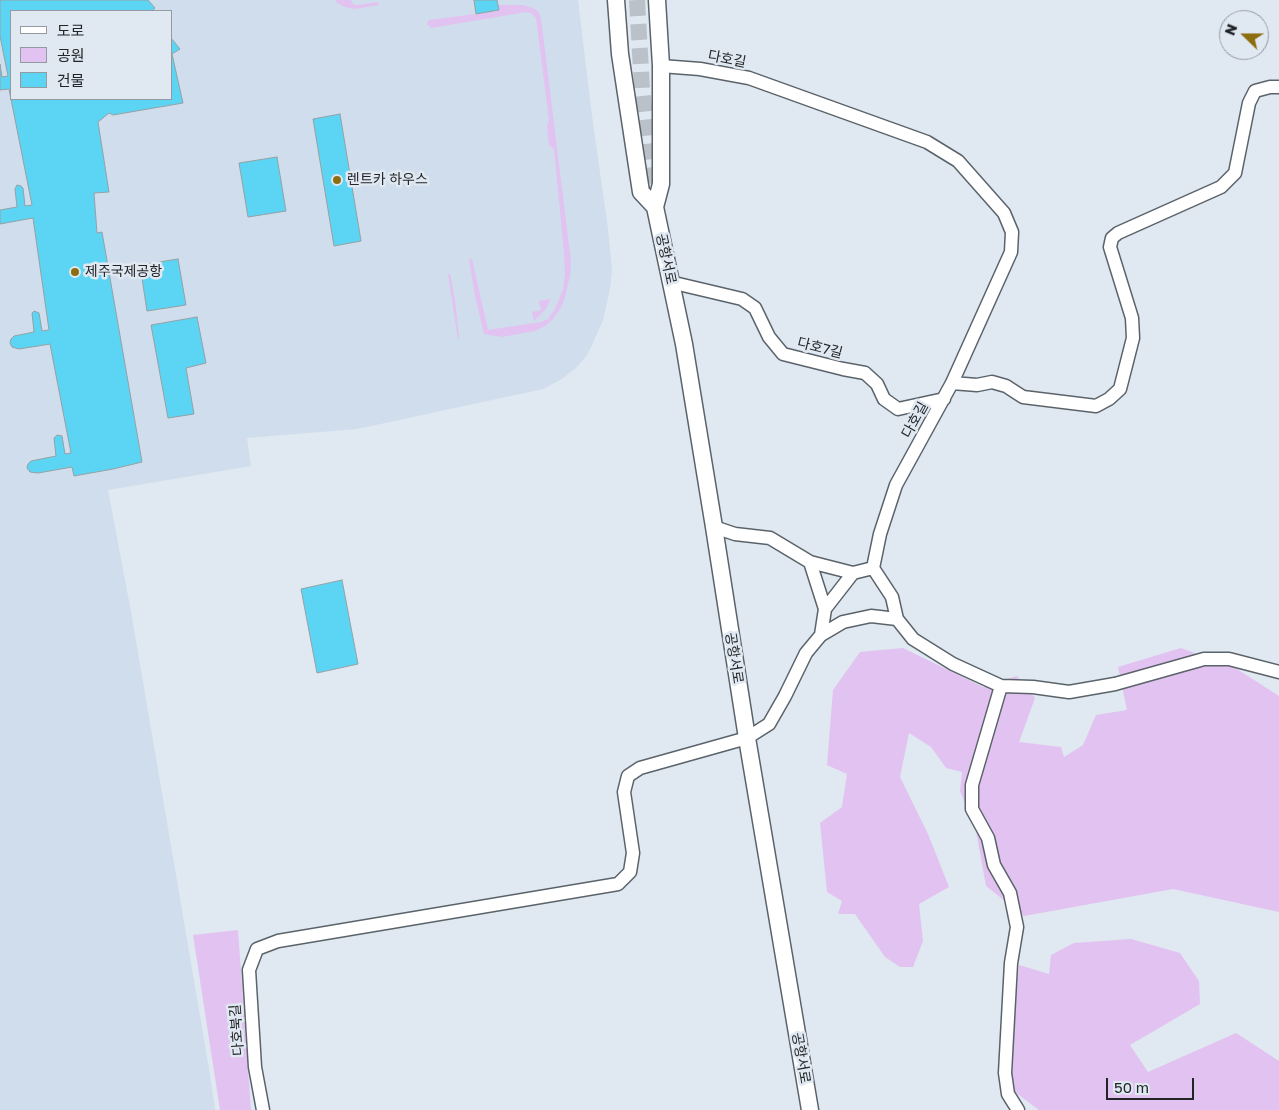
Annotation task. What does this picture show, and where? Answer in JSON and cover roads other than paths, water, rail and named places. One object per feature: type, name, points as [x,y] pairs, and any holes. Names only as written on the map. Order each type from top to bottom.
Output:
[{"type":"street","points":[[616,0],[620,54],[641,192],[655,208]]},
{"type":"street","points":[[655,208],[661,184],[661,66],[658,0]]},
{"type":"street","name":"다호길","points":[[661,66],[700,68],[749,78],[927,142],[958,161],[1004,213],[1012,232],[1011,252],[952,384],[896,485],[880,534],[873,568]]},
{"type":"street","points":[[952,384],[977,385],[992,382],[1006,386],[1023,397],[1096,406],[1115,394],[1120,389],[1133,338],[1132,318],[1110,247],[1112,238],[1118,233],[1222,186],[1235,173],[1249,103],[1255,91],[1279,87]]},
{"type":"street","name":"공항서로","points":[[655,208],[684,344],[747,738],[810,1110]]},
{"type":"street","name":"다호7길","points":[[670,282],[742,300],[755,308],[769,338],[783,354],[843,370],[865,373],[877,384],[884,399],[898,409],[944,399]]},
{"type":"street","points":[[714,527],[735,534],[770,538],[810,562],[853,573],[873,568],[892,597],[897,619],[913,640],[953,664],[1001,686],[1069,692],[1115,684],[1204,659],[1229,659],[1279,672]]},
{"type":"street","points":[[810,562],[825,609],[821,635]]},
{"type":"street","points":[[825,609],[853,573]]},
{"type":"street","points":[[747,738],[769,724],[806,653],[821,635],[843,622],[871,616],[897,619]]},
{"type":"street","points":[[1001,686],[972,785],[972,809],[988,838],[994,865],[1010,893],[1017,927],[1011,963],[1005,1073],[1008,1094],[1018,1110]]},
{"type":"street","name":"다호북길","points":[[263,1110],[255,1067],[249,970],[257,949],[278,941],[618,884],[630,872],[633,853],[624,792],[628,776],[640,768],[747,738]]},
{"type":"tunnel","points":[[637,0],[642,88],[655,207]]},
{"type":"place","name":"렌트카 하우스","points":[[337,180]]},
{"type":"place","name":"제주국제공항","points":[[75,272]]}]
